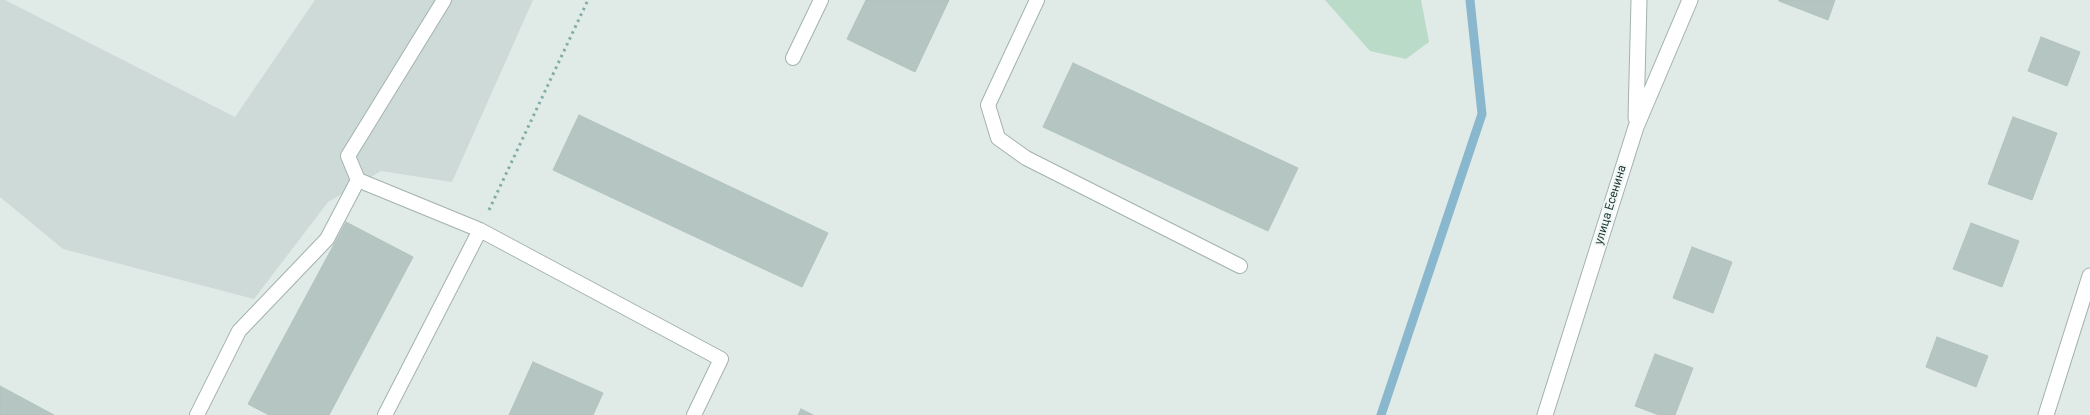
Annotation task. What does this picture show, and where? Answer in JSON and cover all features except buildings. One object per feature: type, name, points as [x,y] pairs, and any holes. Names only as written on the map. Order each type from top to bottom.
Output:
[{"type":"street","points":[[1636,128],[1638,0]]},
{"type":"street","name":"улица Есенина","points":[[1545,415],[1636,128],[1690,0]]},
{"type":"street","points":[[2046,415],[2090,276]]},
{"type":"lane","points":[[444,0],[348,156],[358,180],[480,230],[721,359],[694,415]]},
{"type":"lane","points":[[793,58],[821,0]]},
{"type":"lane","points":[[1037,0],[988,105],[998,138],[1026,158],[1240,266]]},
{"type":"lane","points":[[197,415],[239,331],[327,239],[358,180]]},
{"type":"lane","points":[[385,415],[480,230]]},
{"type":"path","points":[[480,230],[588,0]]},
{"type":"shaded area","points":[[0,0],[5,0],[235,117],[315,0],[533,0],[452,182],[381,171],[328,202],[254,299],[63,249],[0,197]]},
{"type":"green space","points":[[1325,0],[1421,0],[1429,42],[1406,59],[1370,51]]},
{"type":"waterway","points":[[1381,415],[1482,114],[1470,0]]}]
